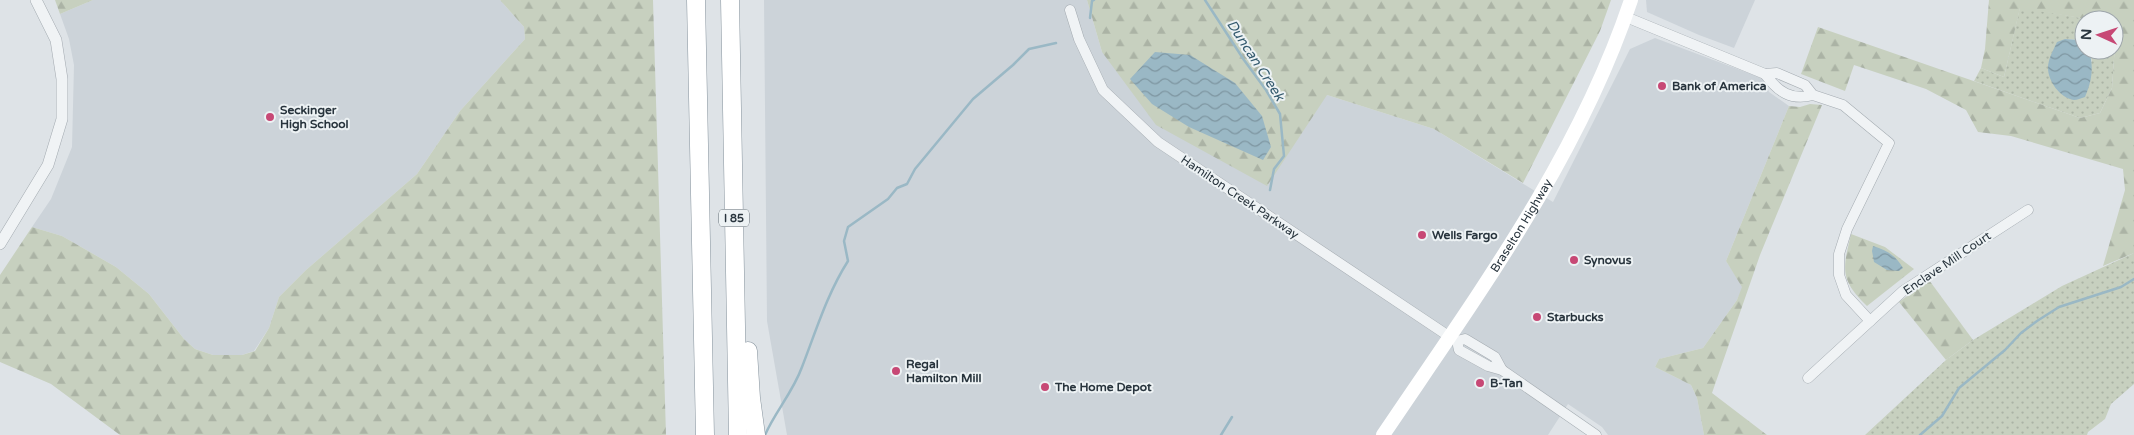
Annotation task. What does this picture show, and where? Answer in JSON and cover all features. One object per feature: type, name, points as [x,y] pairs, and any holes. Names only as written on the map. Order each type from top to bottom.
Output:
[{"type":"highway","points":[[696,0],[704,435]]},
{"type":"highway","name":"I 85","points":[[730,0],[738,435]]},
{"type":"highway","points":[[733,189],[744,294],[751,398],[756,435]]},
{"type":"main road","name":"Braselton Highway","points":[[1382,435],[1454,339],[1568,144],[1594,94],[1626,17],[1631,0]]},
{"type":"street","points":[[0,244],[48,165],[62,119],[62,78],[56,40],[36,0]]},
{"type":"street","name":"Hamilton Creek Parkway","points":[[1070,10],[1079,39],[1103,90],[1158,142],[1454,339],[1459,350],[1488,366],[1502,370],[1596,435]]},
{"type":"street","points":[[1626,17],[1766,74],[1777,73],[1805,85],[1813,94],[1842,105],[1889,143],[1847,229],[1839,254],[1839,275],[1846,296],[1870,321]]},
{"type":"street","points":[[1766,74],[1775,87],[1783,94],[1803,98],[1813,94]]},
{"type":"street","name":"Enclave Mill Court","points":[[1808,378],[1903,291],[2028,210]]},
{"type":"shaded area","points":[[93,0],[500,0],[524,27],[525,39],[460,111],[417,174],[306,270],[279,297],[269,328],[254,351],[242,355],[213,355],[195,349],[184,339],[149,294],[116,267],[62,236],[32,227],[51,199],[72,147],[74,65],[69,39],[60,14]]},
{"type":"shaded area","points":[[764,0],[1087,0],[1102,52],[1327,95],[1434,129],[1553,202],[1630,49],[1655,38],[1764,79],[1769,92],[1789,106],[1726,261],[1743,287],[1737,300],[1703,348],[1659,359],[1655,367],[1691,385],[1697,398],[1704,435],[1608,435],[1602,427],[1568,404],[1548,435],[787,435],[767,321]]},
{"type":"shaded area","points":[[1646,0],[1755,0],[1734,48],[1647,12]]},
{"type":"green space","points":[[55,0],[93,0],[60,14]]},
{"type":"green space","points":[[500,0],[653,0],[666,435],[120,435],[51,384],[0,362],[0,275],[32,227],[62,236],[116,267],[149,294],[184,339],[195,349],[213,355],[242,355],[255,351],[269,328],[279,297],[306,270],[417,174],[460,111],[525,39],[524,27]]},
{"type":"green space","points":[[1087,0],[1611,0],[1600,31],[1523,183],[1434,129],[1327,95],[1267,186],[1156,125],[1102,52]]},
{"type":"green space","points":[[1989,0],[2134,0],[2134,253],[2103,266],[2125,190],[2123,169],[2011,136],[1978,132],[1966,110],[1926,89],[1854,65],[1845,91],[1801,74],[1818,27],[2080,118],[2100,113],[2112,88],[2114,60],[2124,60],[2124,10],[2074,10],[2074,17],[2020,8],[2004,77],[1981,68],[1985,49]]},
{"type":"green space","points":[[2020,7],[2074,17],[2074,40],[2065,39],[2074,47],[2074,60],[2090,60],[2092,62],[2092,60],[2114,60],[2112,88],[2100,113],[2080,118],[1974,81],[1981,68],[2004,77]]},
{"type":"green space","points":[[1810,104],[1822,105],[1760,255],[1712,393],[1767,435],[1704,435],[1697,398],[1691,385],[1655,367],[1659,359],[1703,348],[1737,300],[1742,287],[1726,261],[1789,106],[1800,107]]},
{"type":"green space","points":[[1851,234],[1885,247],[1914,269],[1867,306],[1852,288],[1846,273],[1846,256]]},
{"type":"green space","points":[[2134,253],[2134,384],[2111,404],[2105,419],[2088,432],[2087,435],[1865,435],[1946,360],[1973,340],[2062,286]]},
{"type":"green space","points":[[1929,280],[1973,340],[1946,360],[1899,302]]},
{"type":"water","points":[[2065,39],[2074,40],[2074,60],[2091,60],[2092,74],[2085,97],[2075,100],[2069,99],[2056,88],[2050,78],[2049,61],[2057,42]]},
{"type":"water","points":[[1155,52],[1190,55],[1235,83],[1262,116],[1271,147],[1263,160],[1189,127],[1152,104],[1130,79]]},
{"type":"water","points":[[1873,246],[1891,254],[1903,268],[1899,271],[1887,270],[1874,262]]},
{"type":"waterway","points":[[1090,18],[1092,1],[1094,0]]},
{"type":"waterway","name":"Duncan Creek","points":[[1205,0],[1280,114],[1284,156],[1274,169],[1270,190]]},
{"type":"waterway","points":[[765,435],[798,376],[828,300],[848,261],[844,241],[848,227],[888,199],[897,188],[907,184],[915,169],[973,99],[1029,49],[1056,43]]},
{"type":"waterway","points":[[1920,435],[1942,416],[1959,388],[2037,321],[2059,307],[2121,287],[2134,279]]},
{"type":"waterway","name":"Duncan Creek","points":[[1221,435],[1232,417]]},
{"type":"place","name":"Bank of America","points":[[1662,86]]},
{"type":"place","name":"Seckinger High School","points":[[270,117]]},
{"type":"place","name":"Wells Fargo","points":[[1422,235]]},
{"type":"place","name":"Synovus","points":[[1574,260]]},
{"type":"place","name":"Starbucks","points":[[1537,317]]},
{"type":"place","name":"Regal Hamilton Mill","points":[[896,371]]},
{"type":"place","name":"B-Tan","points":[[1480,383]]},
{"type":"place","name":"The Home Depot","points":[[1045,387]]}]
